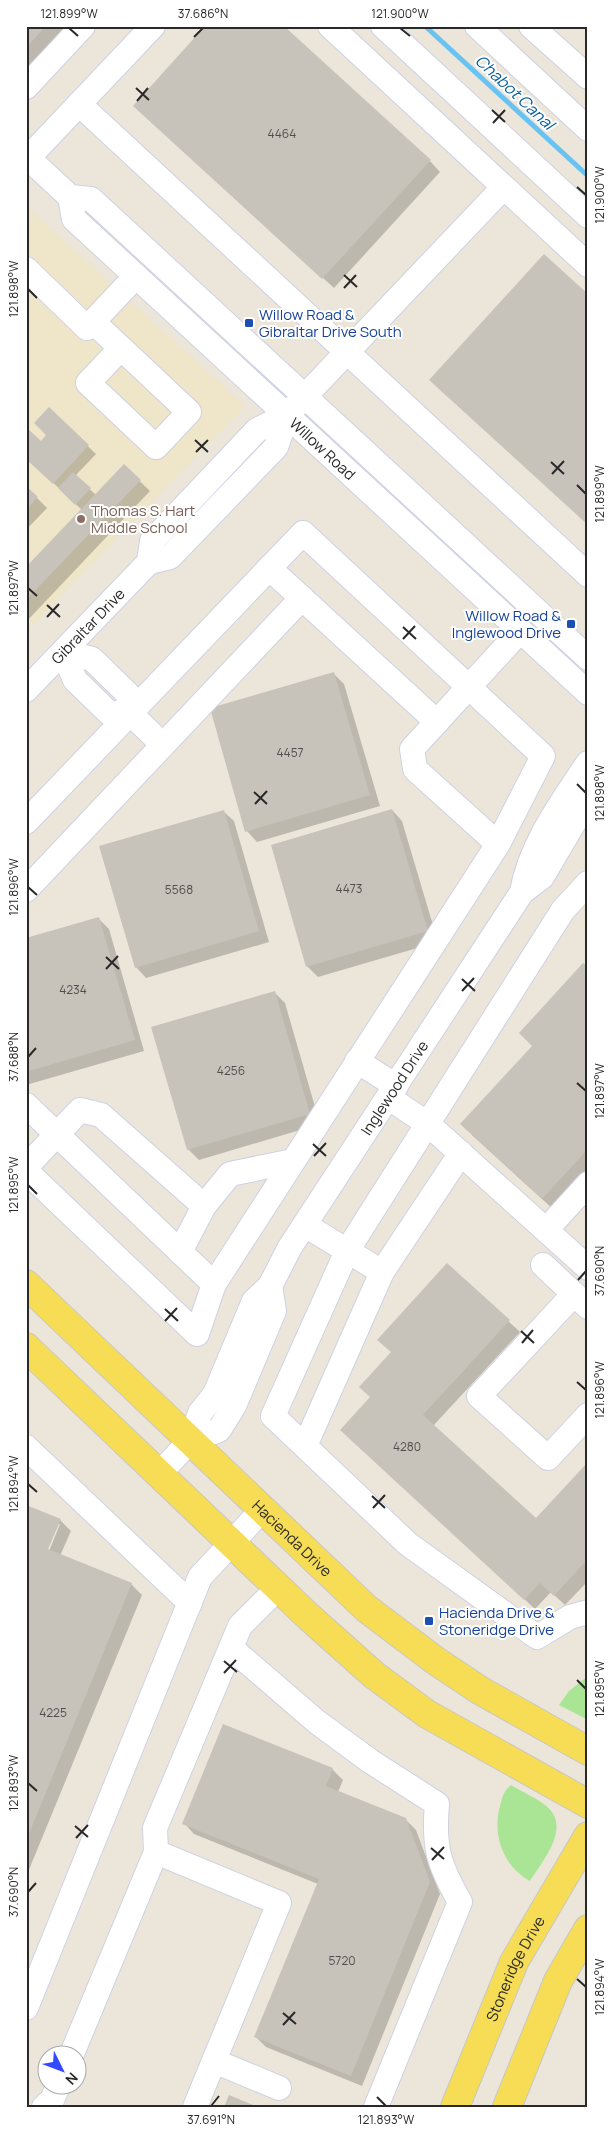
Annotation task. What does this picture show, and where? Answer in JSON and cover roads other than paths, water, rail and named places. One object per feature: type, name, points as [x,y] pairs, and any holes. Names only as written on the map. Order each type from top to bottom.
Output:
[{"type":"main road","name":"Hacienda Drive","points":[[26,1284],[367,1609],[424,1652],[481,1691],[588,1751]]},
{"type":"main road","points":[[26,1347],[278,1588],[374,1675],[428,1714],[588,1804]]},
{"type":"main road","name":"Stoneridge Drive","points":[[455,2107],[514,1962],[588,1836]]},
{"type":"main road","points":[[507,2107],[558,1981],[588,1929]]},
{"type":"street","points":[[26,88],[83,26]]},
{"type":"street","points":[[70,197],[27,157],[153,26]]},
{"type":"street","points":[[330,26],[588,265]]},
{"type":"street","points":[[384,26],[588,216]]},
{"type":"street","points":[[478,26],[588,129]]},
{"type":"street","points":[[531,26],[588,77]]},
{"type":"street","points":[[79,104],[588,575]]},
{"type":"street","name":"Gibraltar Drive","points":[[26,690],[149,562],[152,541],[258,430],[287,415],[503,188]]},
{"type":"street","name":"Willow Road","points":[[588,658],[92,199],[70,197],[74,219],[588,693]]},
{"type":"street","points":[[26,270],[87,328],[136,276]]},
{"type":"street","points":[[93,322],[121,348]]},
{"type":"street","points":[[26,822],[303,533],[543,756],[498,844],[214,1284],[197,1334],[26,1171]]},
{"type":"street","points":[[269,568],[437,722]]},
{"type":"street","points":[[26,890],[302,598]]},
{"type":"street","points":[[498,844],[415,769],[412,749],[520,631]]},
{"type":"street","points":[[63,652],[92,660],[128,694],[130,713],[163,745]]},
{"type":"street","name":"Inglewood Drive","points":[[522,892],[526,872],[539,843],[568,792],[588,764]]},
{"type":"street","name":"Inglewood Drive","points":[[158,1474],[190,1441],[219,1430],[234,1406],[274,1311],[270,1286],[290,1247],[522,892],[542,877],[588,799]]},
{"type":"street","points":[[588,883],[563,910],[347,1251],[273,1416],[408,1544],[537,1637],[570,1617],[588,1612]]},
{"type":"street","points":[[357,1061],[587,1265]]},
{"type":"street","points":[[26,1106],[214,1284]]},
{"type":"street","points":[[26,1166],[80,1110],[101,1115],[204,1206]]},
{"type":"street","points":[[305,1446],[382,1272],[461,1153]]},
{"type":"street","points":[[180,1252],[204,1206],[230,1174],[293,1161]]},
{"type":"street","points":[[546,1230],[588,1184]]},
{"type":"street","points":[[305,1225],[382,1272]]},
{"type":"street","points":[[543,1265],[581,1300],[479,1396],[548,1458],[588,1415]]},
{"type":"street","points":[[26,1447],[190,1603]]},
{"type":"street","points":[[26,2008],[200,1577],[262,1510]]},
{"type":"street","points":[[75,2046],[156,1852],[155,1828],[240,1626],[278,1588]]},
{"type":"street","points":[[231,1648],[317,1722],[370,1761],[437,1804],[435,1841],[440,1862],[460,1902],[376,2107]]},
{"type":"street","points":[[156,1852],[279,1903],[195,2107]]},
{"type":"street","points":[[214,2061],[279,2088]]},
{"type":"waterway","name":"Chabot Canal","points":[[425,26],[588,176]]},
{"type":"place","name":"Willow Road & Gibraltar Drive South","points":[[249,323]]},
{"type":"place","name":"Thomas S. Hart Middle School","points":[[81,519]]},
{"type":"place","name":"Willow Road & Inglewood Drive","points":[[571,624]]},
{"type":"place","name":"Hacienda Drive & Stoneridge Drive","points":[[429,1621]]}]
